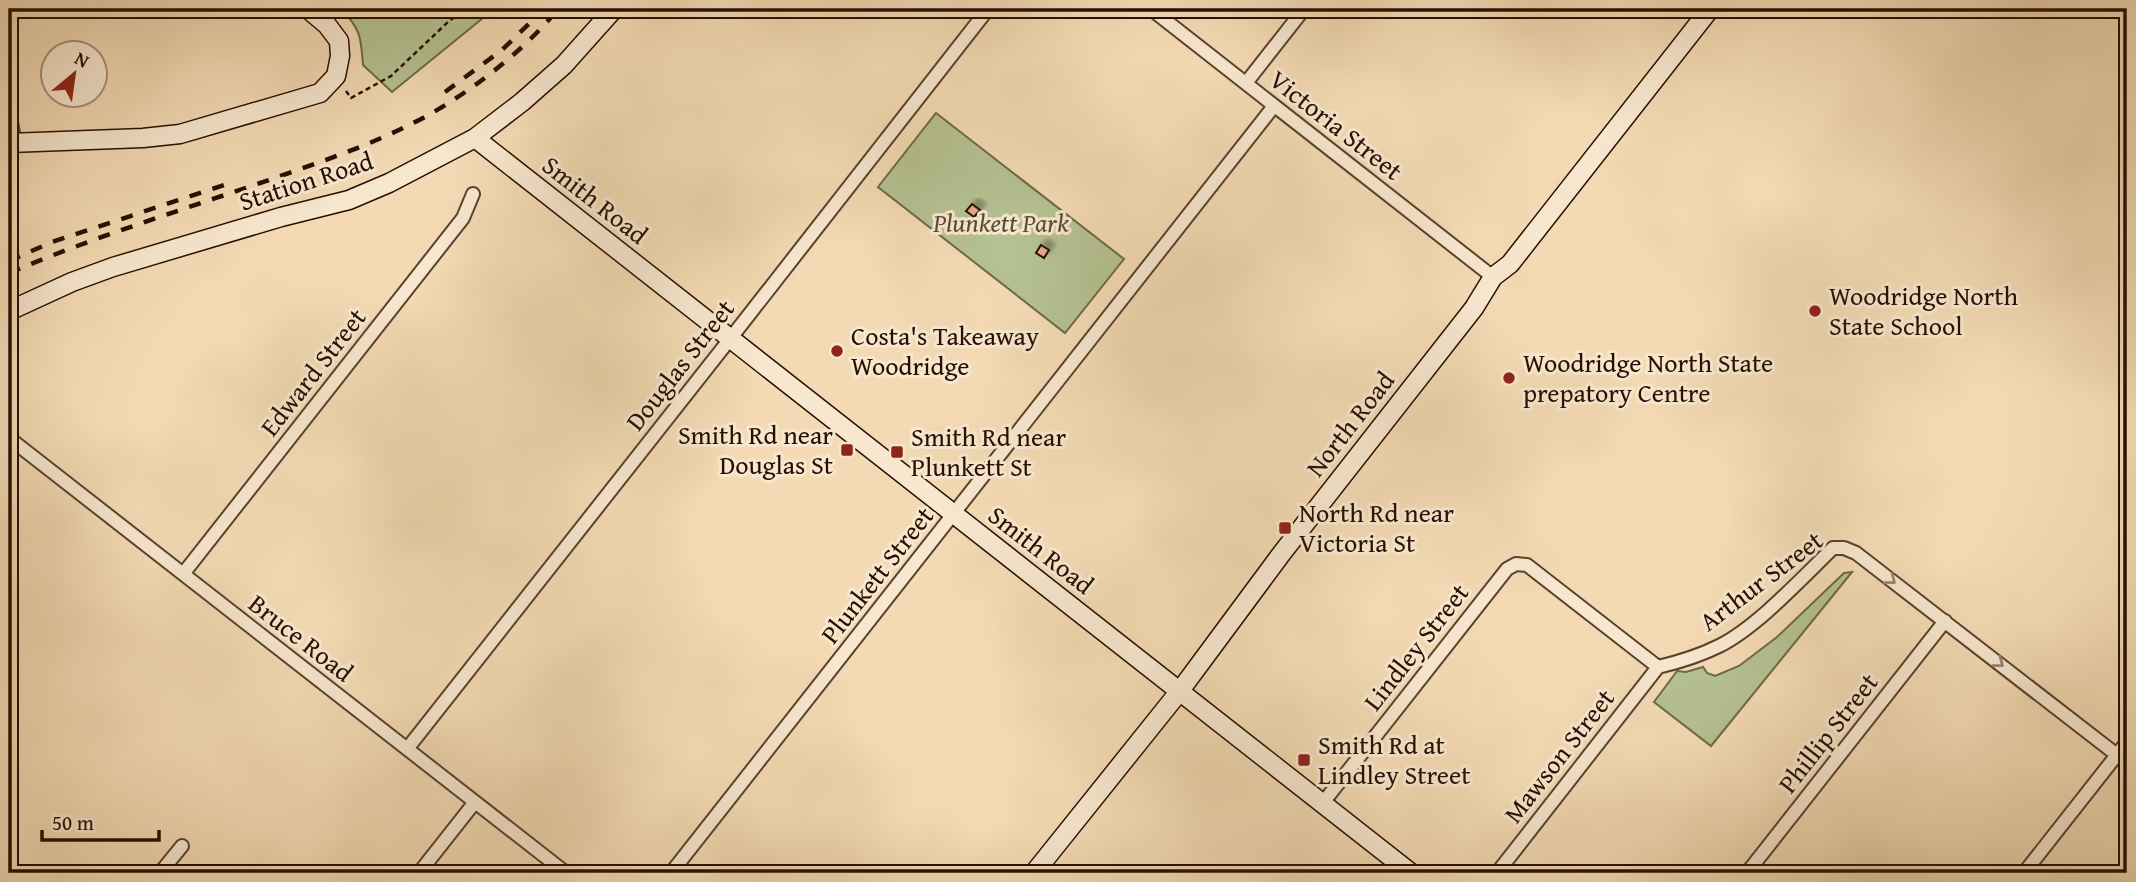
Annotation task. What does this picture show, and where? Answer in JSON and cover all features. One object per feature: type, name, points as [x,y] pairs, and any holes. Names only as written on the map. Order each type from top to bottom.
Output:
[{"type":"street","points":[[9,112],[12,143],[143,138],[180,135],[320,93],[335,76],[340,56],[339,41],[327,25],[308,9]]},
{"type":"street","name":"Station Road","points":[[9,311],[72,282],[113,267],[281,217],[349,200],[389,183],[475,138],[522,102],[564,65],[614,9]]},
{"type":"street","name":"Douglas Street","points":[[407,749],[988,9]]},
{"type":"street","name":"Victoria Street","points":[[1151,9],[1493,277]]},
{"type":"street","points":[[1246,83],[1304,9]]},
{"type":"street","name":"North Road","points":[[1034,873],[1179,692],[1282,553],[1474,308],[1493,277],[1510,264],[1710,9]]},
{"type":"street","name":"Plunkett Street","points":[[671,873],[1274,106]]},
{"type":"street","name":"Smith Road","points":[[475,138],[1410,873]]},
{"type":"street","name":"Edward Street","points":[[183,574],[463,218],[473,194]]},
{"type":"street","points":[[9,458],[13,442]]},
{"type":"street","name":"Bruce Road","points":[[13,442],[566,873]]},
{"type":"street","name":"Arthur Street","points":[[1658,667],[1690,659],[1721,645],[1771,607],[1833,548],[1844,548],[1856,553],[2117,755]]},
{"type":"street","name":"Lindley Street","points":[[1322,804],[1507,569],[1516,564],[1527,565],[1658,667]]},
{"type":"street","name":"Phillip Street","points":[[1747,873],[1945,621]]},
{"type":"street","name":"Mawson Street","points":[[1497,873],[1658,667]]},
{"type":"street","points":[[2024,873],[2127,742]]},
{"type":"street","points":[[418,873],[475,802]]},
{"type":"street","points":[[160,873],[182,846]]},
{"type":"path","points":[[335,76],[351,98],[391,76],[465,9]]},
{"type":"green space","points":[[341,9],[494,9],[392,92],[363,65],[359,34],[353,22]]},
{"type":"green space","name":"Plunkett Park","points":[[936,113],[1124,259],[1065,333],[878,187]]},
{"type":"green space","points":[[1852,572],[1711,746],[1654,702],[1677,671],[1686,672],[1703,667],[1707,673],[1715,676],[1739,666],[1777,637],[1844,573]]},
{"type":"building","points":[[972,204],[980,210],[974,217],[966,211]]},
{"type":"building","points":[[1041,245],[1049,250],[1044,258],[1036,253]]},
{"type":"railway","points":[[445,92],[502,50],[544,9]]},
{"type":"railway","points":[[9,273],[106,236],[337,156],[424,118],[507,60],[558,9]]},
{"type":"railway","points":[[9,261],[52,242],[227,184]]},
{"type":"place","name":"Woodridge North State School","points":[[1815,311]]},
{"type":"place","name":"Costa's Takeaway Woodridge","points":[[837,351]]},
{"type":"place","name":"Woodridge North State prepatory Centre","points":[[1509,378]]},
{"type":"place","name":"Smith Rd near Douglas St","points":[[847,450]]},
{"type":"place","name":"Smith Rd near Plunkett St","points":[[897,452]]},
{"type":"place","name":"North Rd near Victoria St","points":[[1285,528]]},
{"type":"place","name":"Smith Rd at Lindley Street","points":[[1304,760]]}]
